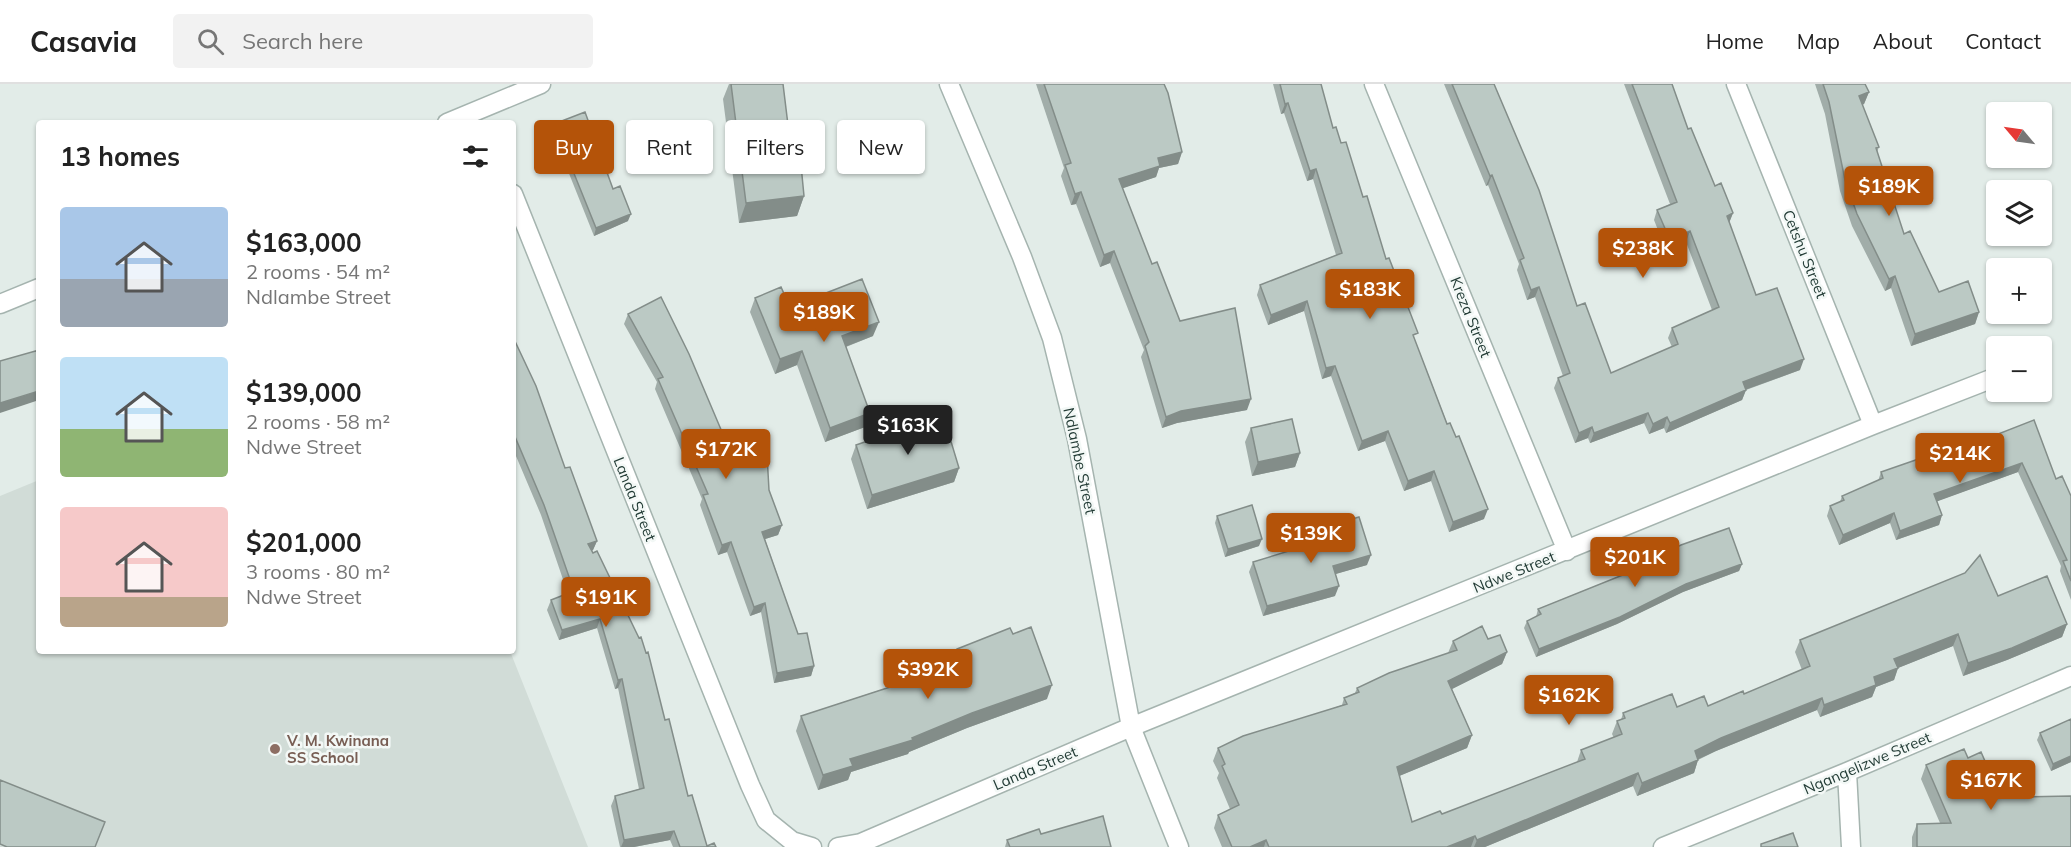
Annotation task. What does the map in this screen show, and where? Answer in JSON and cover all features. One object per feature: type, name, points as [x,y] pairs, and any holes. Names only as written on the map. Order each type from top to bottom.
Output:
[{"type":"street","points":[[462,120],[482,116],[541,84]]},
{"type":"street","name":"Ndlambe Street","points":[[949,84],[1022,257],[1052,338],[1077,439],[1131,727],[1179,847]]},
{"type":"street","name":"Kreza Street","points":[[1374,84],[1567,550]]},
{"type":"street","name":"Cetshu Street","points":[[1736,84],[1873,425]]},
{"type":"street","name":"Landa Street","points":[[516,201],[766,820],[792,841],[812,847]]},
{"type":"street","points":[[0,304],[36,289]]},
{"type":"street","name":"Ndwe Street","points":[[1131,727],[1986,381]]},
{"type":"street","name":"Ngangelizwe Street","points":[[1663,847],[1847,772],[2071,676]]},
{"type":"street","name":"Landa Street","points":[[838,847],[861,843],[1131,727]]},
{"type":"street","points":[[1847,772],[1851,847]]},
{"type":"shaded area","name":"V. M. Kwinana SS School","points":[[36,481],[36,654],[511,654],[588,847],[0,847],[0,496]]},
{"type":"building","points":[[731,84],[783,84],[787,120],[736,120]]},
{"type":"building","points":[[1044,84],[1164,84],[1182,152],[1158,158],[1160,166],[1119,179],[1152,264],[1157,262],[1180,321],[1235,308],[1251,399],[1181,411],[1166,417],[1145,346],[1149,342],[1114,251],[1104,255],[1081,192],[1075,194],[1065,165],[1071,163]]},
{"type":"building","points":[[1280,84],[1321,84],[1333,128],[1336,127],[1341,143],[1346,142],[1363,197],[1367,196],[1386,259],[1389,258],[1418,333],[1413,335],[1447,424],[1450,423],[1456,437],[1459,436],[1488,509],[1453,522],[1434,471],[1408,481],[1388,431],[1362,441],[1335,366],[1326,368],[1307,301],[1271,315],[1260,285],[1342,253],[1316,169],[1310,171]]},
{"type":"building","points":[[1452,84],[1494,84],[1539,190],[1577,306],[1585,303],[1611,373],[1678,344],[1672,328],[1719,307],[1690,231],[1670,240],[1657,210],[1677,202],[1632,84],[1672,84],[1688,129],[1691,128],[1715,186],[1721,183],[1733,213],[1727,216],[1756,295],[1777,288],[1804,359],[1743,382],[1746,390],[1670,423],[1667,417],[1653,424],[1648,413],[1594,433],[1592,427],[1579,433],[1558,378],[1570,373],[1539,287],[1531,290],[1520,260],[1524,258],[1492,175],[1490,176]]},
{"type":"building","points":[[1823,84],[1865,84],[1869,92],[1859,96],[1879,147],[1876,148],[1904,234],[1910,231],[1939,292],[1968,281],[1979,312],[1915,334],[1895,276],[1889,279],[1857,214],[1845,180],[1829,102]]},
{"type":"building","points":[[585,112],[588,120],[564,120]]},
{"type":"building","points":[[574,174],[608,174],[613,189],[620,186],[631,214],[596,228]]},
{"type":"building","points":[[742,174],[802,174],[804,196],[746,203]]},
{"type":"building","points":[[862,279],[879,322],[842,336],[870,413],[830,428],[802,351],[780,359],[755,298],[781,287],[790,307]]},
{"type":"building","points":[[661,297],[689,354],[725,439],[766,437],[769,490],[782,525],[762,532],[798,634],[807,633],[814,666],[777,673],[765,603],[754,607],[731,542],[722,545],[703,495],[708,494],[658,379],[663,377],[628,314]]},
{"type":"building","points":[[516,343],[536,386],[565,468],[570,467],[597,541],[588,544],[593,553],[597,551],[639,638],[641,637],[646,653],[648,652],[665,720],[669,719],[688,796],[692,795],[707,846],[714,843],[716,847],[680,847],[674,831],[624,840],[615,796],[644,788],[622,679],[618,680],[600,619],[562,630],[551,600],[574,591],[544,505],[516,439]]},
{"type":"building","points":[[36,351],[36,392],[0,403],[0,361]]},
{"type":"building","points":[[943,415],[959,468],[872,495],[856,445]]},
{"type":"building","points":[[1292,419],[1300,453],[1258,462],[1251,428]]},
{"type":"building","points":[[2034,420],[2056,479],[2062,476],[2071,496],[2071,581],[2063,561],[2067,560],[2022,463],[1934,494],[1942,515],[1900,531],[1894,513],[1843,535],[1830,506],[1844,500],[1842,496],[1883,478],[1881,472],[1982,437],[1983,440]]},
{"type":"building","points":[[1252,505],[1262,539],[1228,549],[1217,516]]},
{"type":"building","points":[[1359,517],[1371,555],[1333,566],[1339,586],[1267,606],[1253,562],[1328,539],[1325,527]]},
{"type":"building","points":[[1729,528],[1742,564],[1686,584],[1620,617],[1539,649],[1527,621],[1541,614],[1538,609],[1650,564],[1649,561],[1681,545]]},
{"type":"building","points":[[1980,555],[1998,596],[2047,576],[2067,624],[2012,648],[1968,663],[1958,634],[1894,659],[1898,668],[1874,677],[1876,685],[1824,705],[1822,698],[1721,738],[1695,751],[1698,760],[1642,783],[1638,773],[1477,840],[1475,836],[1447,847],[1269,847],[1266,840],[1250,847],[1232,847],[1218,815],[1239,805],[1222,766],[1225,764],[1218,748],[1243,736],[1347,704],[1344,698],[1359,692],[1357,688],[1389,673],[1457,650],[1453,641],[1482,626],[1488,639],[1500,635],[1507,652],[1448,681],[1472,735],[1397,767],[1412,822],[1440,811],[1442,814],[1585,759],[1581,750],[1622,734],[1617,721],[1625,718],[1623,713],[1672,694],[1677,707],[1704,696],[1708,706],[1743,691],[1744,694],[1810,666],[1800,640],[1965,573]]},
{"type":"building","points":[[1031,627],[1052,685],[972,713],[912,738],[913,740],[850,759],[853,766],[823,775],[801,716],[961,664],[957,649],[1010,628],[1013,634]]},
{"type":"building","points":[[2071,719],[2071,756],[2053,764],[2040,733]]},
{"type":"building","points":[[1964,749],[1968,758],[1981,752],[1995,784],[1963,798],[2071,796],[2071,847],[1917,847],[1917,824],[1951,823],[1926,765]]},
{"type":"building","points":[[0,780],[105,822],[95,847],[7,847],[0,844]]},
{"type":"building","points":[[1103,816],[1111,847],[1010,847],[1007,840],[1039,829],[1041,834]]},
{"type":"building","points":[[1793,833],[1798,847],[1761,847],[1761,844]]},
{"type":"place","name":"V. M. Kwinana SS School","points":[[275,749]]}]
